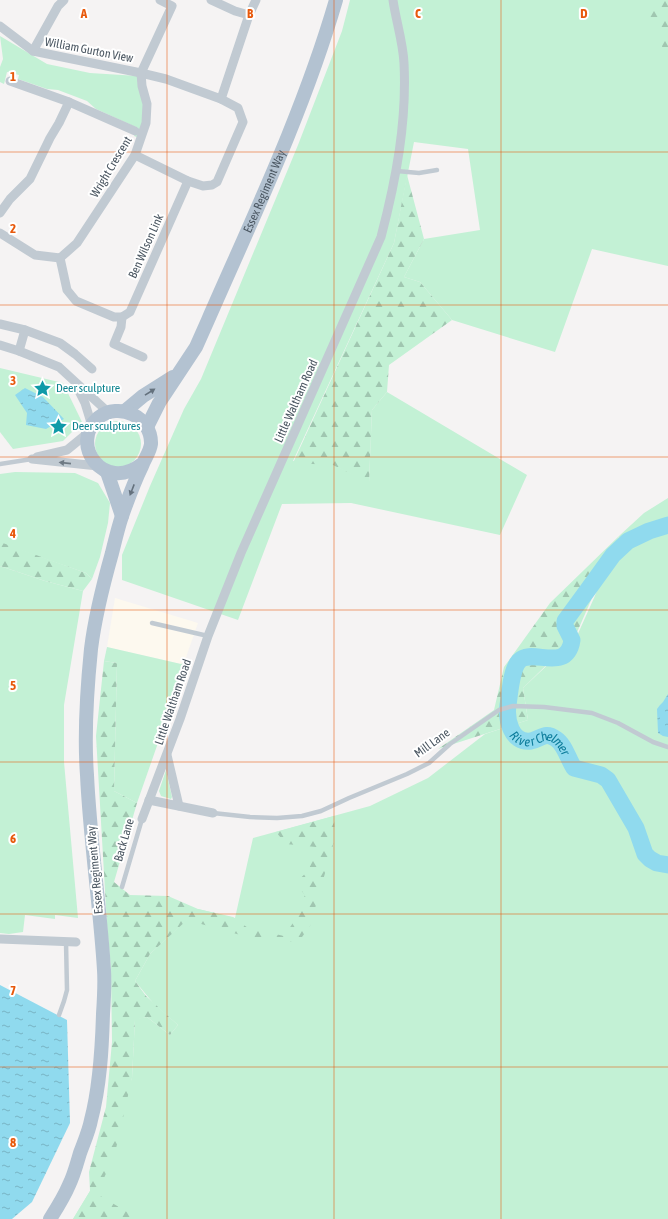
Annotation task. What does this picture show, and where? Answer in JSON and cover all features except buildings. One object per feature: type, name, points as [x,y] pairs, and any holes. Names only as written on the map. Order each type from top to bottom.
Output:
[{"type":"main road","name":"Essex Regiment Way","points":[[50,1219],[70,1184],[91,1120],[100,1065],[103,1030],[104,972],[86,774],[87,704],[92,648],[96,615],[105,576],[122,516],[142,464],[148,456],[151,446],[147,427],[159,403],[196,347],[296,118],[328,29],[336,0]]},
{"type":"main road","name":"Essex Regiment Way","points":[[125,411],[143,396],[177,375]]},
{"type":"main road","points":[[122,516],[103,469],[90,456],[87,444],[91,429],[99,418],[108,412],[116,411],[125,411],[138,416],[147,427]]},
{"type":"main road","points":[[103,469],[116,474],[126,473],[135,470],[142,464]]},
{"type":"main road","points":[[59,1219],[70,1184]]},
{"type":"street","name":"William Gurton View","points":[[33,52],[58,6],[64,0]]},
{"type":"street","points":[[141,73],[174,3],[160,0]]},
{"type":"street","points":[[211,0],[235,11],[249,15]]},
{"type":"street","points":[[221,98],[249,15],[256,0]]},
{"type":"street","name":"Little Waltham Road","points":[[149,800],[167,754],[208,636],[241,553],[381,237],[397,170],[403,128],[404,61],[393,0]]},
{"type":"street","name":"William Gurton View","points":[[0,26],[33,52],[141,73],[221,98],[238,108],[243,122],[217,182],[212,186],[203,186],[188,181]]},
{"type":"street","name":"Wright Crescent","points":[[60,258],[77,243],[135,155],[146,123],[147,104],[142,86],[141,73]]},
{"type":"street","points":[[10,81],[69,102],[135,131]]},
{"type":"street","points":[[0,213],[10,199],[30,179],[69,102]]},
{"type":"street","points":[[135,155],[188,181]]},
{"type":"street","name":"Ben Wilson Link","points":[[143,358],[114,344],[121,327],[122,317],[130,312],[188,181]]},
{"type":"street","points":[[0,234],[35,254],[60,258],[67,290],[76,301],[114,317],[122,317]]},
{"type":"street","points":[[0,324],[25,330],[60,343],[76,354],[92,369]]},
{"type":"street","points":[[19,351],[25,330]]},
{"type":"street","points":[[0,345],[59,367],[108,412]]},
{"type":"street","points":[[32,459],[67,450],[91,429],[85,403],[75,382]]},
{"type":"street","points":[[32,459],[103,469]]},
{"type":"street","points":[[167,754],[179,806]]},
{"type":"street","name":"Mill Lane","points":[[149,800],[213,813]]},
{"type":"street","name":"Back Lane","points":[[142,819],[149,800]]},
{"type":"street","points":[[0,939],[76,942]]},
{"type":"lane","points":[[397,170],[419,173],[437,170]]},
{"type":"lane","points":[[1,463],[32,459]]},
{"type":"lane","points":[[152,623],[208,636]]},
{"type":"lane","name":"Mill Lane","points":[[213,813],[277,818],[302,816],[321,811],[429,763],[450,744],[499,710],[513,706],[544,707],[592,713],[632,729],[661,745],[668,747]]},
{"type":"lane","name":"Back Lane","points":[[122,887],[142,819]]},
{"type":"lane","points":[[59,1015],[67,990],[66,942]]},
{"type":"shaded area","points":[[115,598],[198,623],[184,663],[181,664],[107,647]]},
{"type":"green space","points":[[350,0],[668,0],[668,266],[592,249],[555,352],[452,320],[420,282],[404,277],[424,239],[480,230],[468,149],[414,142],[394,243],[293,461],[330,463],[369,482],[372,410],[387,392],[527,475],[500,535],[351,503],[282,504],[238,620],[122,580],[122,555],[184,409],[201,379],[298,145],[342,31]]},
{"type":"green space","points":[[653,0],[668,0],[668,61],[649,14]]},
{"type":"green space","points":[[0,36],[47,64],[90,73],[138,76],[143,103],[144,121],[139,138],[134,136],[138,128],[96,109],[87,101],[58,90],[47,89],[18,79],[19,75],[7,72],[4,84],[0,82],[0,67],[3,59]]},
{"type":"green space","points":[[407,175],[424,239],[404,277],[420,282],[452,320],[389,365],[387,392],[372,410],[369,483],[333,465],[293,463],[394,243]]},
{"type":"green space","points":[[0,368],[63,383],[82,422],[63,441],[13,449],[0,432]]},
{"type":"green space","points":[[118,421],[131,425],[137,431],[141,444],[137,457],[131,463],[118,467],[105,463],[99,457],[95,444],[99,431],[105,425]]},
{"type":"green space","points":[[15,472],[75,473],[98,483],[110,503],[108,523],[100,557],[92,579],[86,573],[0,543],[0,474]]},
{"type":"green space","points":[[668,498],[668,1219],[73,1219],[90,1191],[132,1078],[135,1019],[147,1017],[170,1035],[178,1025],[153,1003],[135,981],[150,954],[198,909],[235,918],[253,838],[370,806],[428,778],[485,734],[528,720],[523,688],[576,638],[619,536],[644,513]]},
{"type":"green space","points":[[619,536],[575,637],[523,688],[528,720],[438,749],[494,710],[504,667],[550,603]]},
{"type":"green space","points":[[0,542],[86,573],[92,579],[83,591],[45,581],[0,566]]},
{"type":"green space","points":[[0,566],[45,581],[83,591],[64,705],[64,762],[78,918],[55,915],[55,919],[25,915],[23,932],[9,934],[0,933]]},
{"type":"green space","points":[[107,647],[181,664],[184,663],[181,677],[137,803],[114,791],[117,663],[104,661]]},
{"type":"green space","points":[[104,661],[117,663],[114,791],[137,803],[114,882],[130,895],[168,896],[198,909],[233,917],[248,928],[284,936],[295,920],[305,895],[295,883],[309,868],[316,847],[286,844],[276,832],[334,816],[335,838],[310,926],[302,937],[290,942],[244,936],[187,920],[150,954],[135,981],[146,996],[178,1025],[170,1035],[147,1017],[135,1020],[132,1078],[115,1153],[97,1194],[139,1219],[73,1219],[90,1191],[89,1172],[106,1107],[112,1042],[111,969],[96,736]]},
{"type":"green space","points":[[166,770],[172,797],[171,799],[161,796],[159,791]]},
{"type":"water","points":[[25,388],[43,397],[64,419],[46,429],[26,425],[27,413],[15,395]]},
{"type":"water","points":[[668,694],[668,737],[658,733],[657,709]]},
{"type":"water","points":[[0,985],[67,1020],[70,1123],[32,1202],[12,1219],[0,1219]]},
{"type":"waterway","name":"River Chelmer","points":[[668,525],[649,531],[628,541],[613,555],[565,621],[565,626],[572,640],[569,650],[563,656],[556,658],[525,657],[519,661],[514,670],[510,688],[508,711],[511,729],[514,735],[519,739],[531,741],[543,736],[552,737],[562,745],[574,768],[601,775],[608,780],[636,828],[645,854],[657,863],[668,865]]},
{"type":"place","name":"Deer sculpture","points":[[43,388]]},
{"type":"place","name":"Deer sculptures","points":[[59,426]]}]
